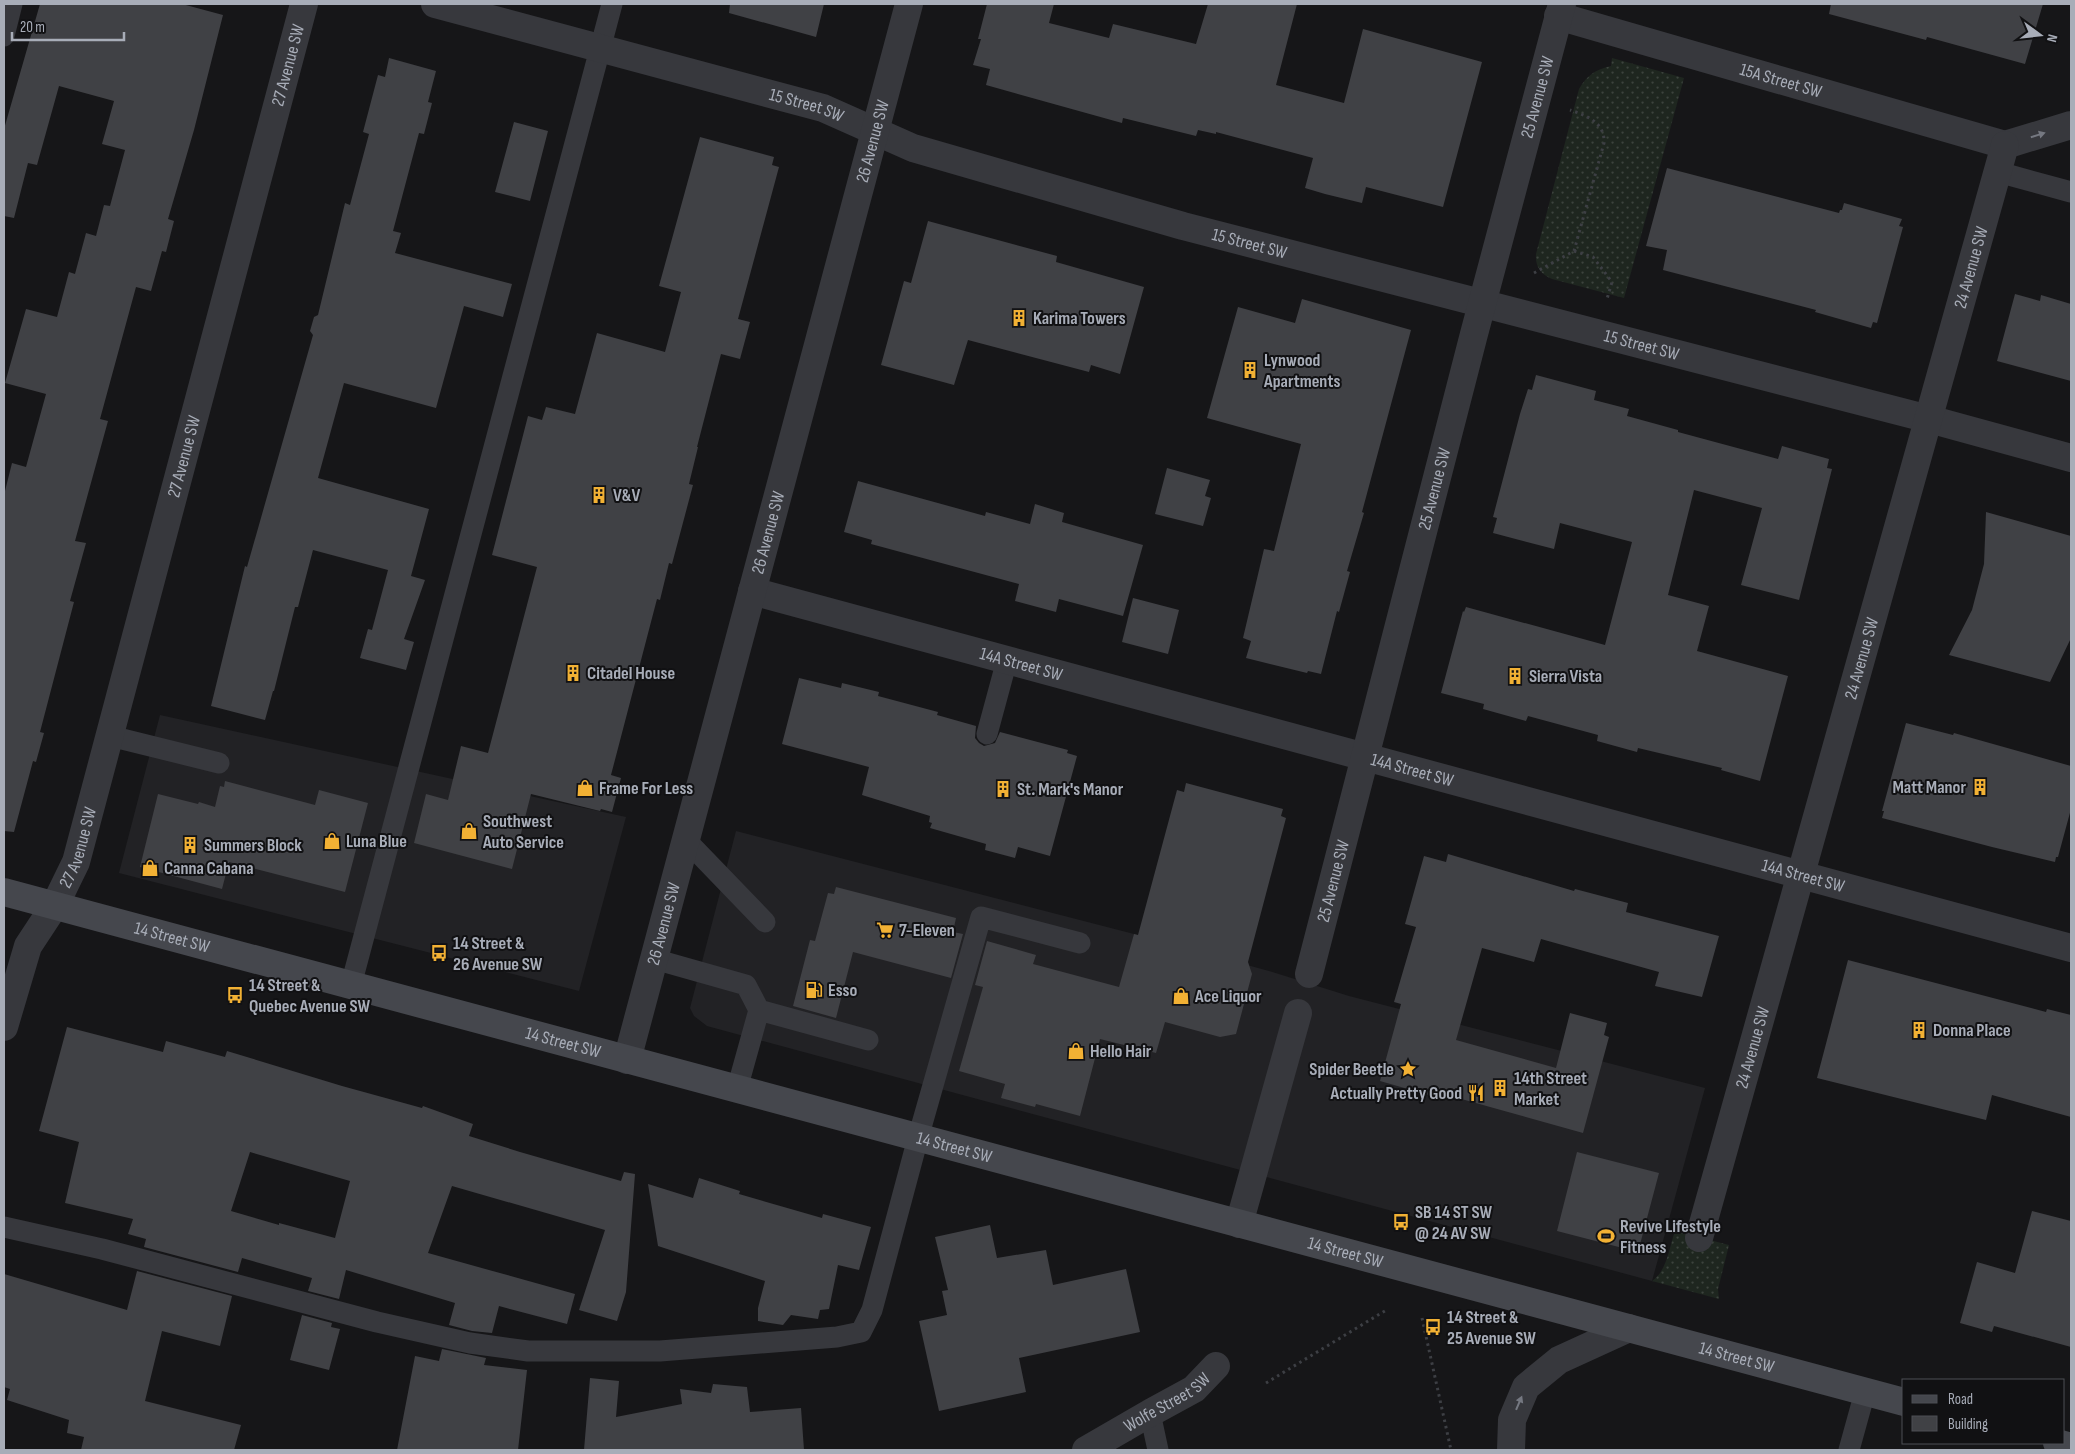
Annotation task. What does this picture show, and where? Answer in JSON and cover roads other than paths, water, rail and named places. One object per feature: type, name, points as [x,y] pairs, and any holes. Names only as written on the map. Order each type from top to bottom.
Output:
[{"type":"main road","name":"14 Street SW","points":[[4,892],[1902,1401]]},
{"type":"street","name":"27 Avenue SW","points":[[4,1027],[28,946],[55,905],[76,862],[304,4]]},
{"type":"street","name":"15 Street SW","points":[[434,4],[823,108],[875,132],[921,150],[1183,226],[1929,419],[2071,458]]},
{"type":"street","name":"26 Avenue SW","points":[[627,1060],[909,4]]},
{"type":"street","name":"15A Street SW","points":[[1560,10],[2005,145]]},
{"type":"street","name":"25 Avenue SW","points":[[1309,974],[1560,10]]},
{"type":"street","points":[[2005,145],[2071,125]]},
{"type":"street","name":"24 Avenue SW","points":[[1699,1238],[2005,145]]},
{"type":"street","name":"14A Street SW","points":[[752,591],[2071,948]]},
{"type":"street","points":[[1239,1224],[1298,1013]]},
{"type":"street","points":[[1511,1450],[1512,1420],[1526,1387],[1559,1360],[1629,1328]]},
{"type":"street","name":"Wolfe Street SW","points":[[1086,1450],[1150,1412],[1194,1390],[1216,1366]]},
{"type":"lane","points":[[4,36],[12,4]]},
{"type":"lane","points":[[351,986],[612,4]]},
{"type":"lane","points":[[1998,172],[2071,192]]},
{"type":"lane","points":[[987,734],[1007,660]]},
{"type":"lane","points":[[110,736],[219,763]]},
{"type":"lane","points":[[685,839],[764,922]]},
{"type":"lane","points":[[4,1227],[102,1249],[377,1322],[470,1343],[528,1351],[660,1350],[837,1337],[861,1332],[872,1310],[918,1138],[981,917],[1080,943]]},
{"type":"lane","points":[[654,959],[746,985],[759,1010],[737,1089]]},
{"type":"lane","points":[[759,1010],[868,1040]]},
{"type":"lane","points":[[1850,1450],[1865,1392]]},
{"type":"lane","points":[[1150,1412],[1158,1450]]},
{"type":"place","name":"Karima Towers","points":[[1019,318]]},
{"type":"place","name":"Lynwood Apartments","points":[[1250,370]]},
{"type":"place","name":"V&V","points":[[599,495]]},
{"type":"place","name":"Citadel House","points":[[573,673]]},
{"type":"place","name":"Sierra Vista","points":[[1515,676]]},
{"type":"place","name":"Matt Manor","points":[[1980,787]]},
{"type":"place","name":"Frame For Less","points":[[585,788]]},
{"type":"place","name":"St. Mark's Manor","points":[[1003,789]]},
{"type":"place","name":"Southwest Auto Service","points":[[469,831]]},
{"type":"place","name":"Luna Blue","points":[[332,841]]},
{"type":"place","name":"Summers Block","points":[[190,845]]},
{"type":"place","name":"Canna Cabana","points":[[150,868]]},
{"type":"place","name":"7-Eleven","points":[[885,930]]},
{"type":"place","name":"14 Street & 26 Avenue SW","points":[[439,953]]},
{"type":"place","name":"Esso","points":[[814,990]]},
{"type":"place","name":"14 Street & Quebec Avenue SW","points":[[235,995]]},
{"type":"place","name":"Ace Liquor","points":[[1181,996]]},
{"type":"place","name":"Donna Place","points":[[1919,1030]]},
{"type":"place","name":"Hello Hair","points":[[1076,1051]]},
{"type":"place","name":"Spider Beetle","points":[[1408,1069]]},
{"type":"place","name":"14th Street Market","points":[[1500,1088]]},
{"type":"place","name":"Actually Pretty Good","points":[[1476,1093]]},
{"type":"place","name":"SB 14 ST SW @ 24 AV SW","points":[[1401,1222]]},
{"type":"place","name":"Revive Lifestyle Fitness","points":[[1606,1236]]},
{"type":"place","name":"14 Street & 25 Avenue SW","points":[[1433,1327]]}]
